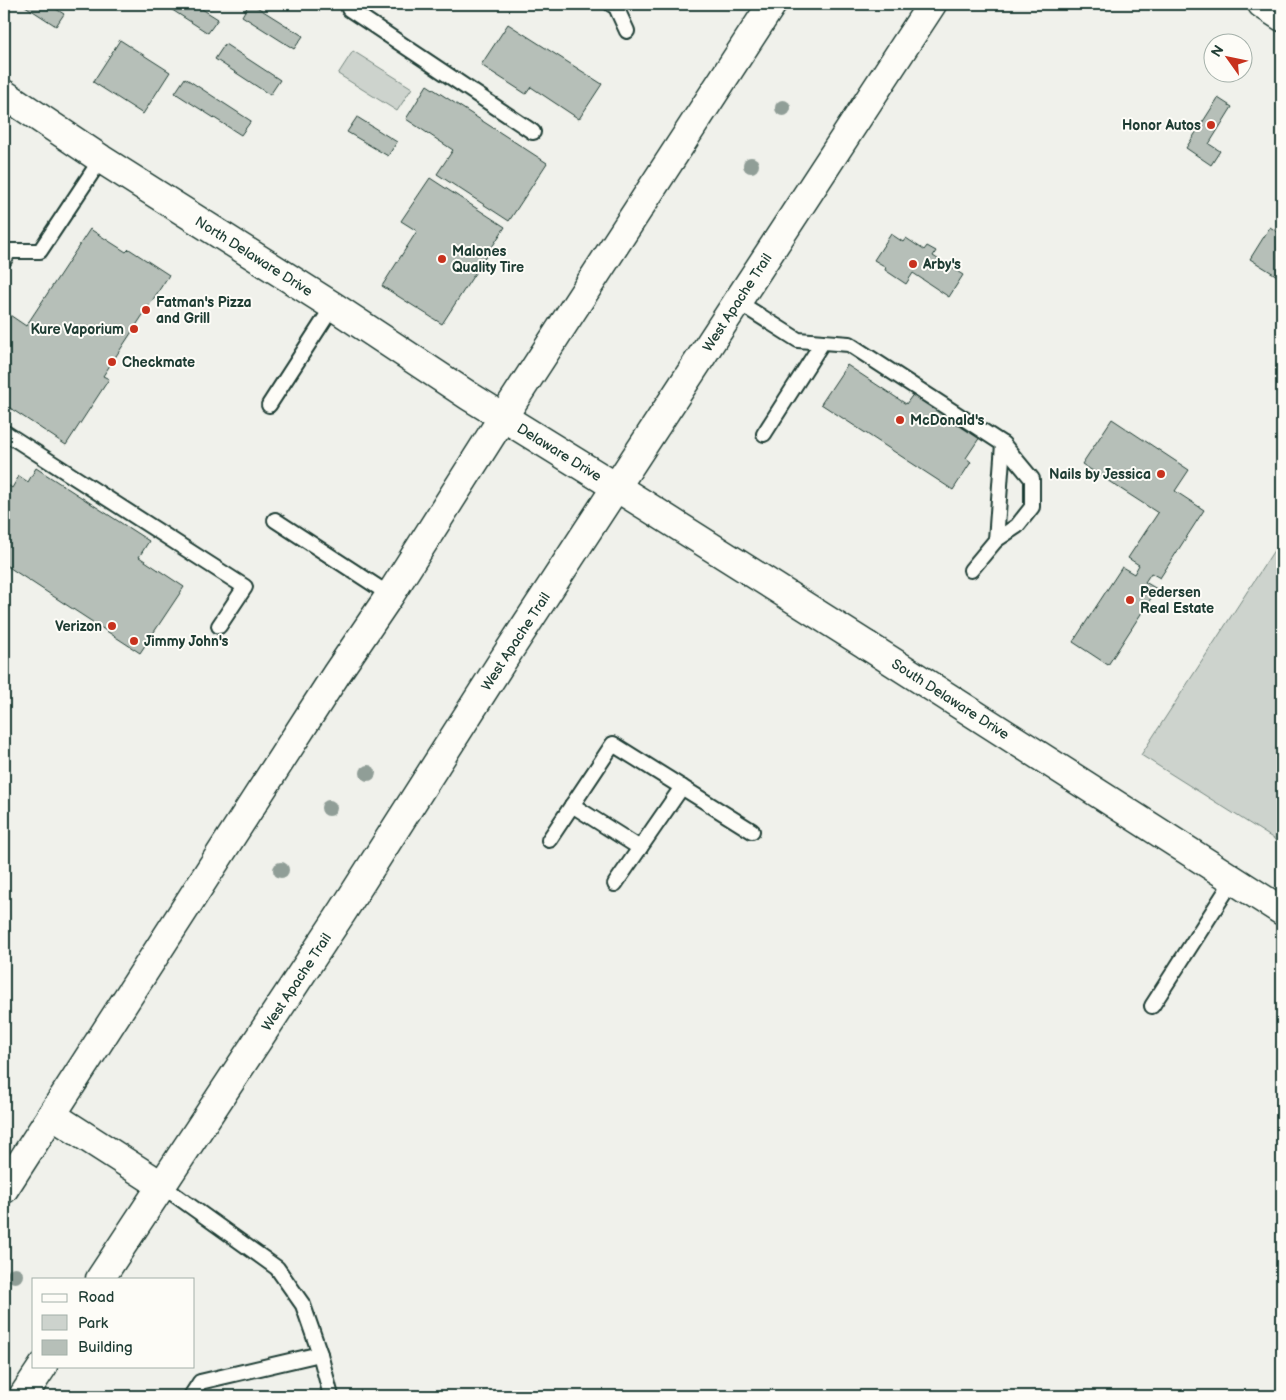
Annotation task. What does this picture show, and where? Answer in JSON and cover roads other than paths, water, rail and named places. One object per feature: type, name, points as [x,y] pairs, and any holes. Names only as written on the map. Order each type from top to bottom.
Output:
[{"type":"main road","points":[[4,1189],[772,4]]},
{"type":"main road","name":"West Apache Trail","points":[[101,1278],[343,911],[503,660],[932,4]]},
{"type":"main road","points":[[1262,4],[1282,17]]},
{"type":"main road","name":"North Delaware Drive","points":[[4,94],[101,159],[333,306],[503,417]]},
{"type":"main road","name":"Delaware Drive","points":[[503,417],[616,487]]},
{"type":"main road","name":"South Delaware Drive","points":[[616,487],[1282,911]]},
{"type":"main road","points":[[52,1114],[161,1185]]},
{"type":"main road","points":[[23,1396],[42,1368]]},
{"type":"lane","points":[[611,4],[616,7],[627,31]]},
{"type":"lane","points":[[349,9],[532,132]]},
{"type":"lane","points":[[4,260],[9,251],[40,251],[101,159]]},
{"type":"lane","points":[[738,302],[798,340],[849,344],[1002,444],[1032,479],[1032,507],[1017,526],[996,540],[971,570]]},
{"type":"lane","points":[[269,405],[333,306]]},
{"type":"lane","points":[[764,434],[822,343]]},
{"type":"lane","points":[[4,432],[245,587],[219,626]]},
{"type":"lane","points":[[996,540],[1002,444]]},
{"type":"lane","points":[[275,520],[390,594]]},
{"type":"lane","points":[[549,840],[613,744],[752,830]]},
{"type":"lane","points":[[615,884],[682,787]]},
{"type":"lane","points":[[572,805],[640,848]]},
{"type":"lane","points":[[1152,1006],[1233,880]]},
{"type":"lane","points":[[161,1185],[277,1268],[302,1304],[320,1354],[332,1396]]},
{"type":"lane","points":[[191,1396],[200,1382],[320,1354]]},
{"type":"place","name":"Honor Autos","points":[[1211,125]]},
{"type":"place","name":"Malones Quality Tire","points":[[442,259]]},
{"type":"place","name":"Arby's","points":[[913,264]]},
{"type":"place","name":"Fatman's Pizza and Grill","points":[[146,310]]},
{"type":"place","name":"Kure Vaporium","points":[[134,329]]},
{"type":"place","name":"Checkmate","points":[[112,362]]},
{"type":"place","name":"McDonald's","points":[[900,420]]},
{"type":"place","name":"Nails by Jessica","points":[[1161,474]]},
{"type":"place","name":"Pedersen Real Estate","points":[[1130,600]]},
{"type":"place","name":"Verizon","points":[[112,626]]},
{"type":"place","name":"Jimmy John's","points":[[134,641]]}]
